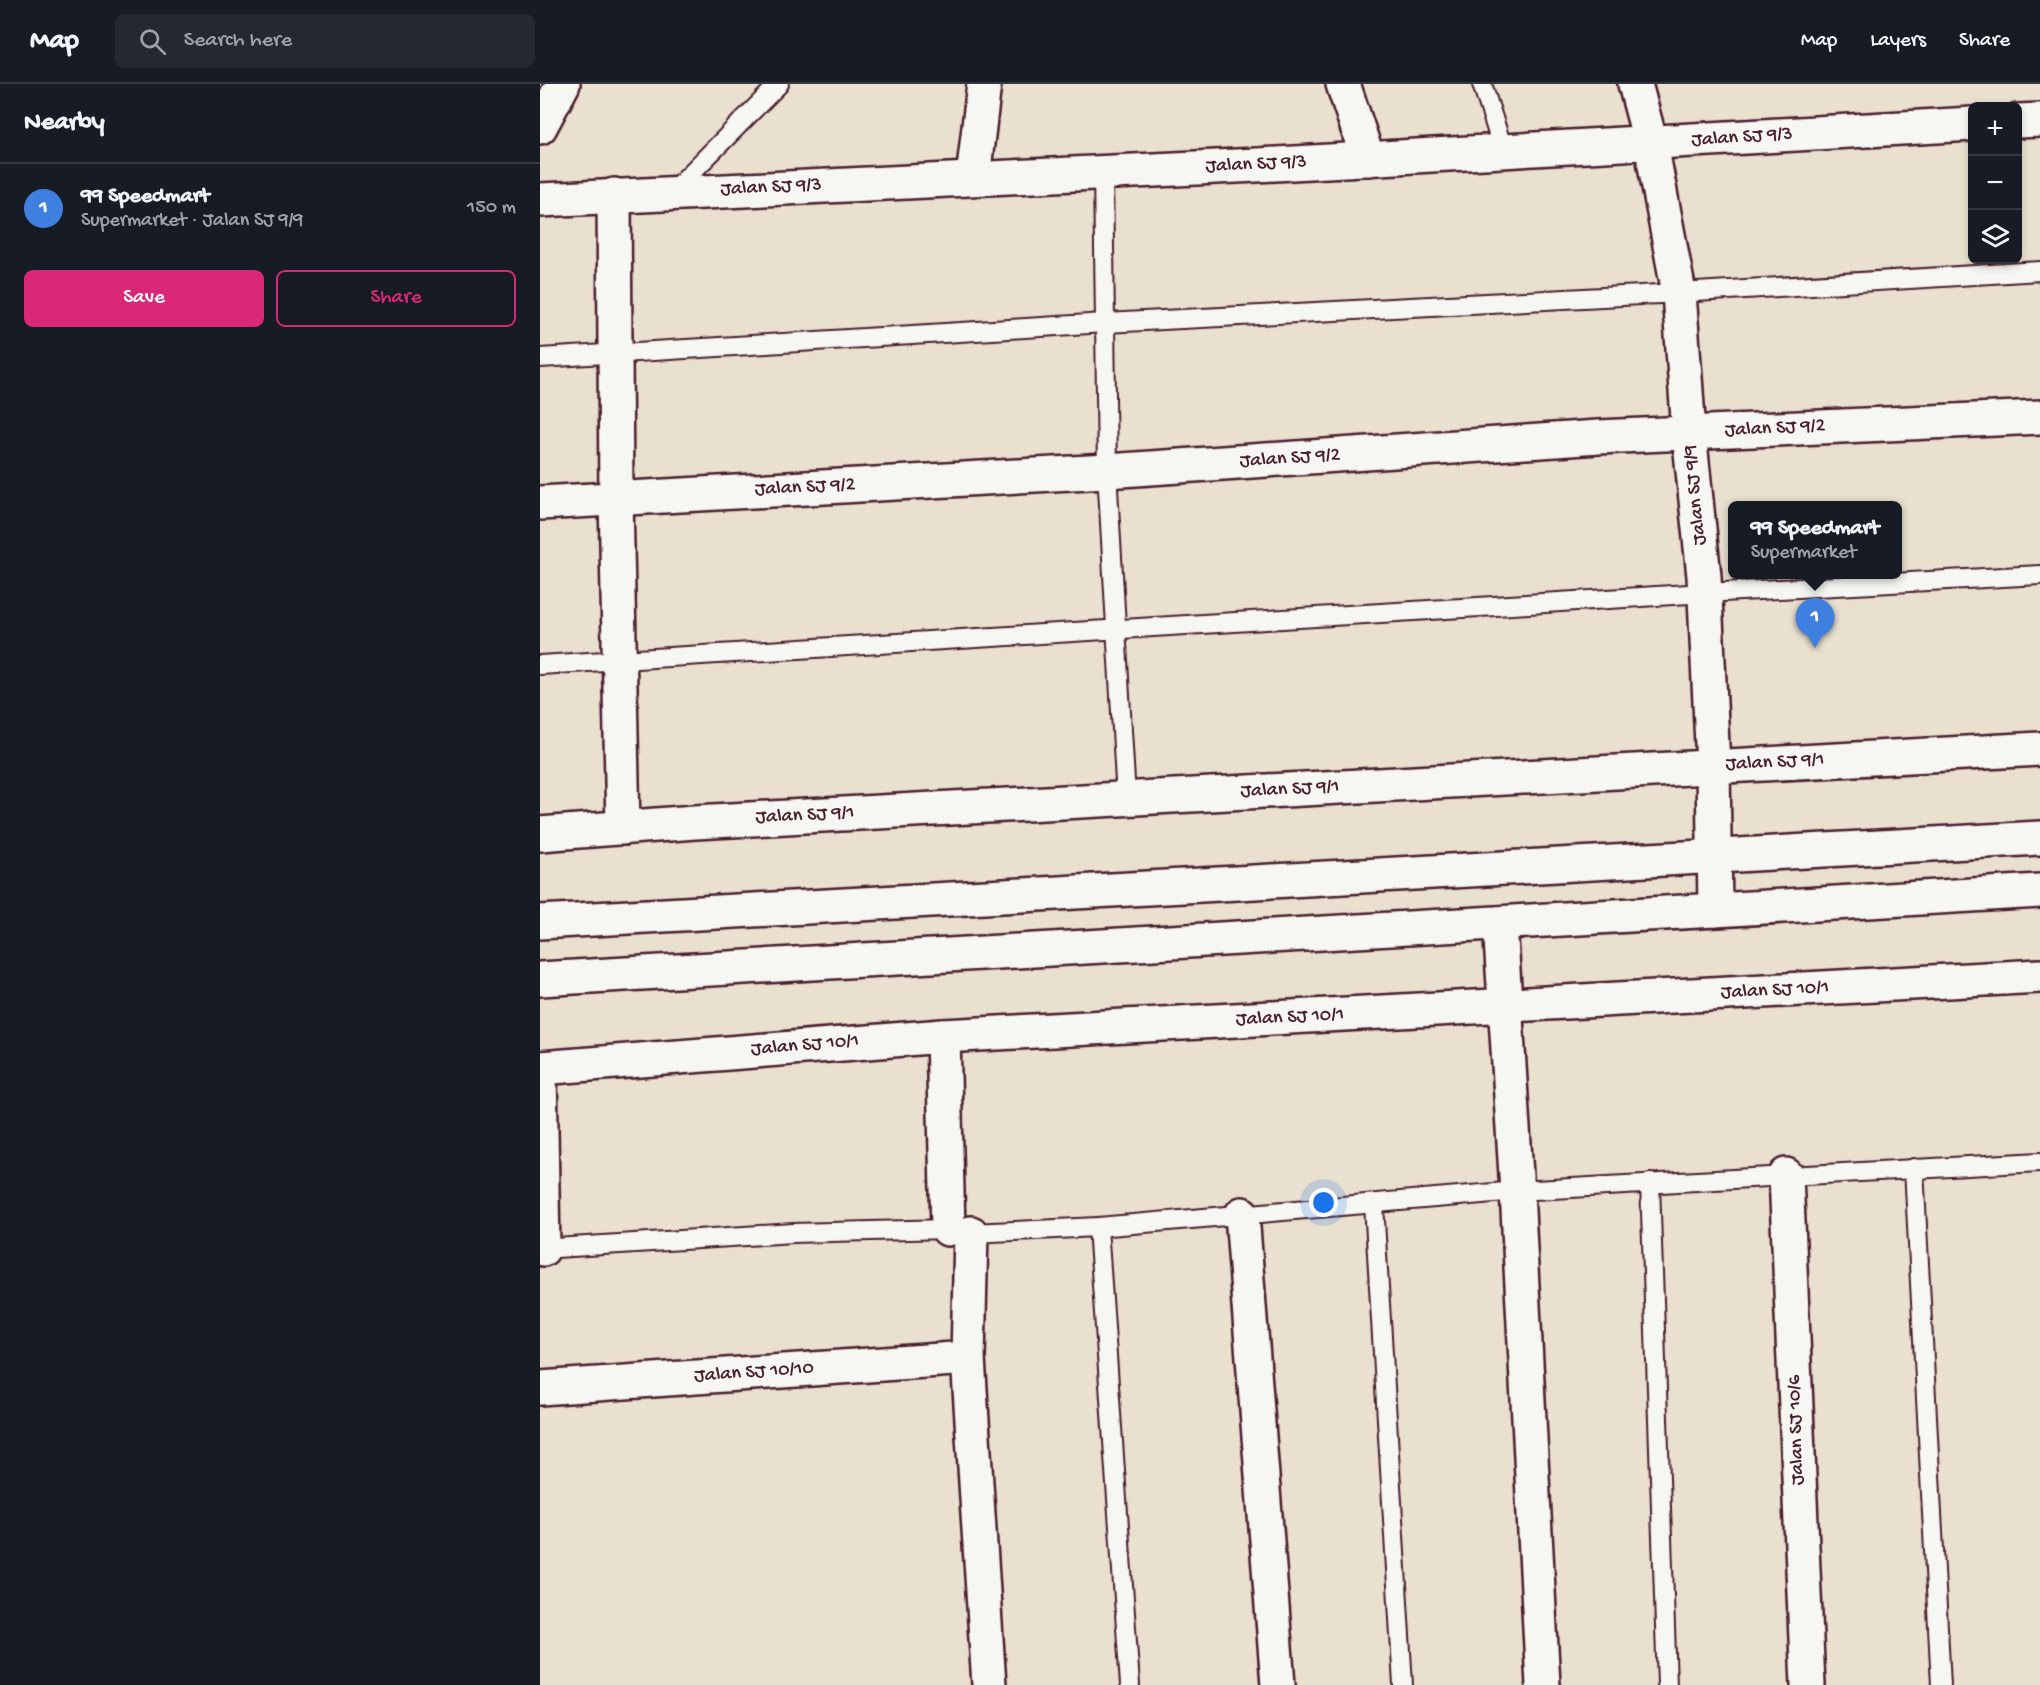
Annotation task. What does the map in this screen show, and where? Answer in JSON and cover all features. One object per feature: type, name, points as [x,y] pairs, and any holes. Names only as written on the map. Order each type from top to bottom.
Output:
[{"type":"street","points":[[540,127],[563,84]]},
{"type":"street","points":[[973,178],[984,84]]},
{"type":"street","points":[[1343,84],[1368,159]]},
{"type":"street","name":"Jalan SJ 9/9","points":[[1635,84],[1651,144],[1678,293],[1705,593],[1716,856],[1715,910]]},
{"type":"street","points":[[2022,122],[2040,120]]},
{"type":"street","name":"Jalan SJ 9/3","points":[[540,200],[1504,152],[1968,124]]},
{"type":"street","points":[[614,195],[618,660],[623,828]]},
{"type":"street","name":"Jalan SJ 9/2","points":[[540,503],[1107,471],[1587,438],[2040,417]]},
{"type":"street","name":"Jalan SJ 9/1","points":[[540,834],[695,822],[2040,749]]},
{"type":"street","points":[[540,922],[2040,838]]},
{"type":"street","points":[[540,980],[2040,891]]},
{"type":"street","points":[[1500,923],[1517,1191],[1543,1685]]},
{"type":"street","name":"Jalan SJ 10/1","points":[[540,1068],[943,1036],[2040,976]]},
{"type":"street","points":[[943,1036],[959,1231],[989,1685]]},
{"type":"street","points":[[540,1068],[542,1249]]},
{"type":"street","name":"Jalan SJ 10/6","points":[[1786,1175],[1808,1685]]},
{"type":"street","points":[[1242,1215],[1278,1685]]},
{"type":"street","name":"Jalan SJ 10/10","points":[[540,1388],[968,1358]]},
{"type":"lane","points":[[671,193],[779,84]]},
{"type":"lane","points":[[1482,84],[1504,152]]},
{"type":"lane","points":[[1103,172],[1107,471],[1126,799]]},
{"type":"lane","points":[[540,357],[1105,322],[1678,293],[2040,271]]},
{"type":"lane","points":[[540,665],[2040,574]]},
{"type":"lane","points":[[542,1249],[793,1233],[1098,1227],[1517,1191],[2040,1162]]},
{"type":"lane","points":[[1914,1168],[1941,1685]]},
{"type":"lane","points":[[1650,1183],[1667,1685]]},
{"type":"lane","points":[[1374,1204],[1403,1685]]},
{"type":"lane","points":[[1098,1227],[1130,1685]]},
{"type":"place","name":"99 Speedmart","points":[[1815,648]]}]
